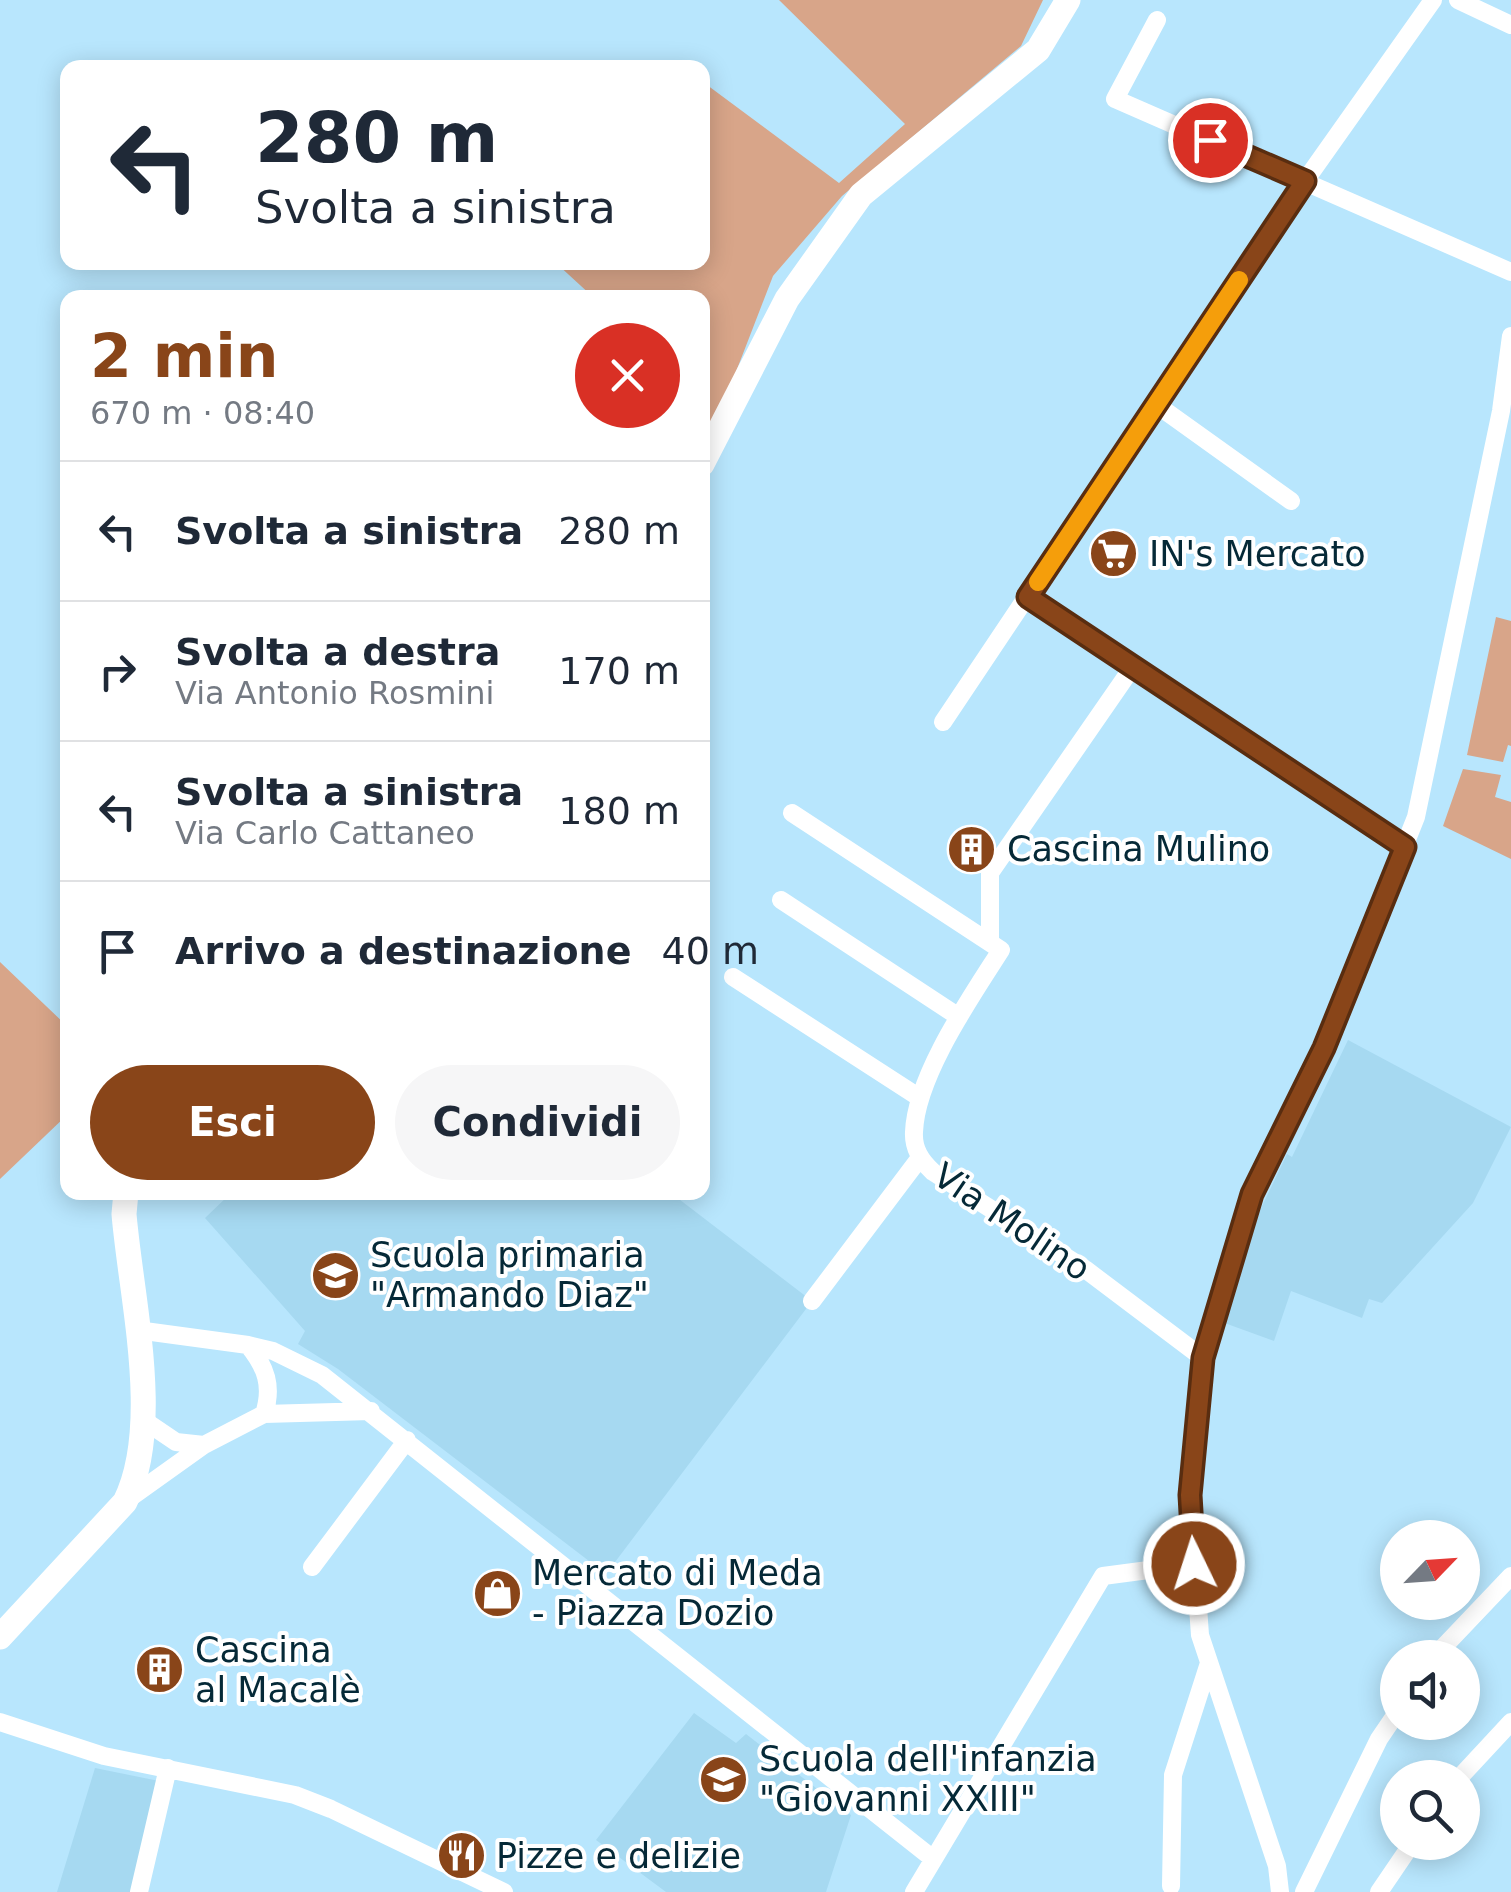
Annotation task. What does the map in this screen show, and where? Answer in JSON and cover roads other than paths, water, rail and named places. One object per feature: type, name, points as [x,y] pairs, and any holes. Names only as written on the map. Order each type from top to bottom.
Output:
[{"type":"street","points":[[710,448],[787,298],[861,195],[1038,50],[1068,0]]},
{"type":"street","points":[[943,722],[1305,181],[1432,0]]},
{"type":"street","points":[[1458,0],[1511,25]]},
{"type":"street","points":[[1157,20],[1115,99],[1511,272]]},
{"type":"street","points":[[1280,1892],[1277,1866],[1200,1634],[1190,1495],[1203,1358],[1252,1194],[1324,1048],[1416,816],[1506,413],[1511,336]]},
{"type":"street","points":[[1157,405],[1291,501]]},
{"type":"street","points":[[1028,597],[1405,847]]},
{"type":"street","points":[[990,943],[990,874],[1134,665]]},
{"type":"street","points":[[792,813],[990,943]]},
{"type":"street","points":[[781,900],[958,1017]]},
{"type":"street","name":"Via Molino","points":[[990,943],[1001,950],[958,1017],[920,1098],[914,1134],[920,1159],[934,1172],[1084,1268],[1203,1358]]},
{"type":"street","points":[[733,977],[920,1098]]},
{"type":"street","points":[[812,1301],[920,1159]]},
{"type":"street","points":[[125,1502],[136,1480],[142,1454],[126,1200]]},
{"type":"street","points":[[137,1330],[273,1351],[322,1375],[932,1858]]},
{"type":"street","points":[[248,1345],[268,1375],[270,1396],[264,1414]]},
{"type":"street","points":[[0,1636],[125,1502],[204,1445],[264,1414],[371,1411]]},
{"type":"street","points":[[142,1419],[176,1442],[204,1445]]},
{"type":"street","points":[[312,1568],[407,1440]]},
{"type":"street","points":[[914,1892],[1103,1576],[1194,1564]]},
{"type":"street","points":[[1450,1640],[1511,1576]]},
{"type":"street","points":[[0,1623],[28,1605]]},
{"type":"street","points":[[1171,1886],[1174,1775],[1209,1662]]},
{"type":"street","points":[[0,1722],[82,1751],[306,1798],[504,1892]]},
{"type":"street","points":[[1476,1760],[1511,1722]]},
{"type":"street","points":[[1304,1892],[1380,1738]]},
{"type":"street","points":[[139,1892],[168,1768]]},
{"type":"street","points":[[1379,1892],[1401,1860]]},
{"type":"place","name":"IN's Mercato","points":[[1114,554]]},
{"type":"place","name":"Cascina Mulino","points":[[972,849]]},
{"type":"place","name":"Scuola primaria \"Armando Diaz\"","points":[[335,1275]]},
{"type":"place","name":"Mercato di Meda - Piazza Dozio","points":[[497,1593]]},
{"type":"place","name":"Cascina al Macalè","points":[[160,1670]]},
{"type":"place","name":"Scuola dell'infanzia \"Giovanni XXIII\"","points":[[724,1779]]},
{"type":"place","name":"Pizze e delizie","points":[[461,1856]]}]
